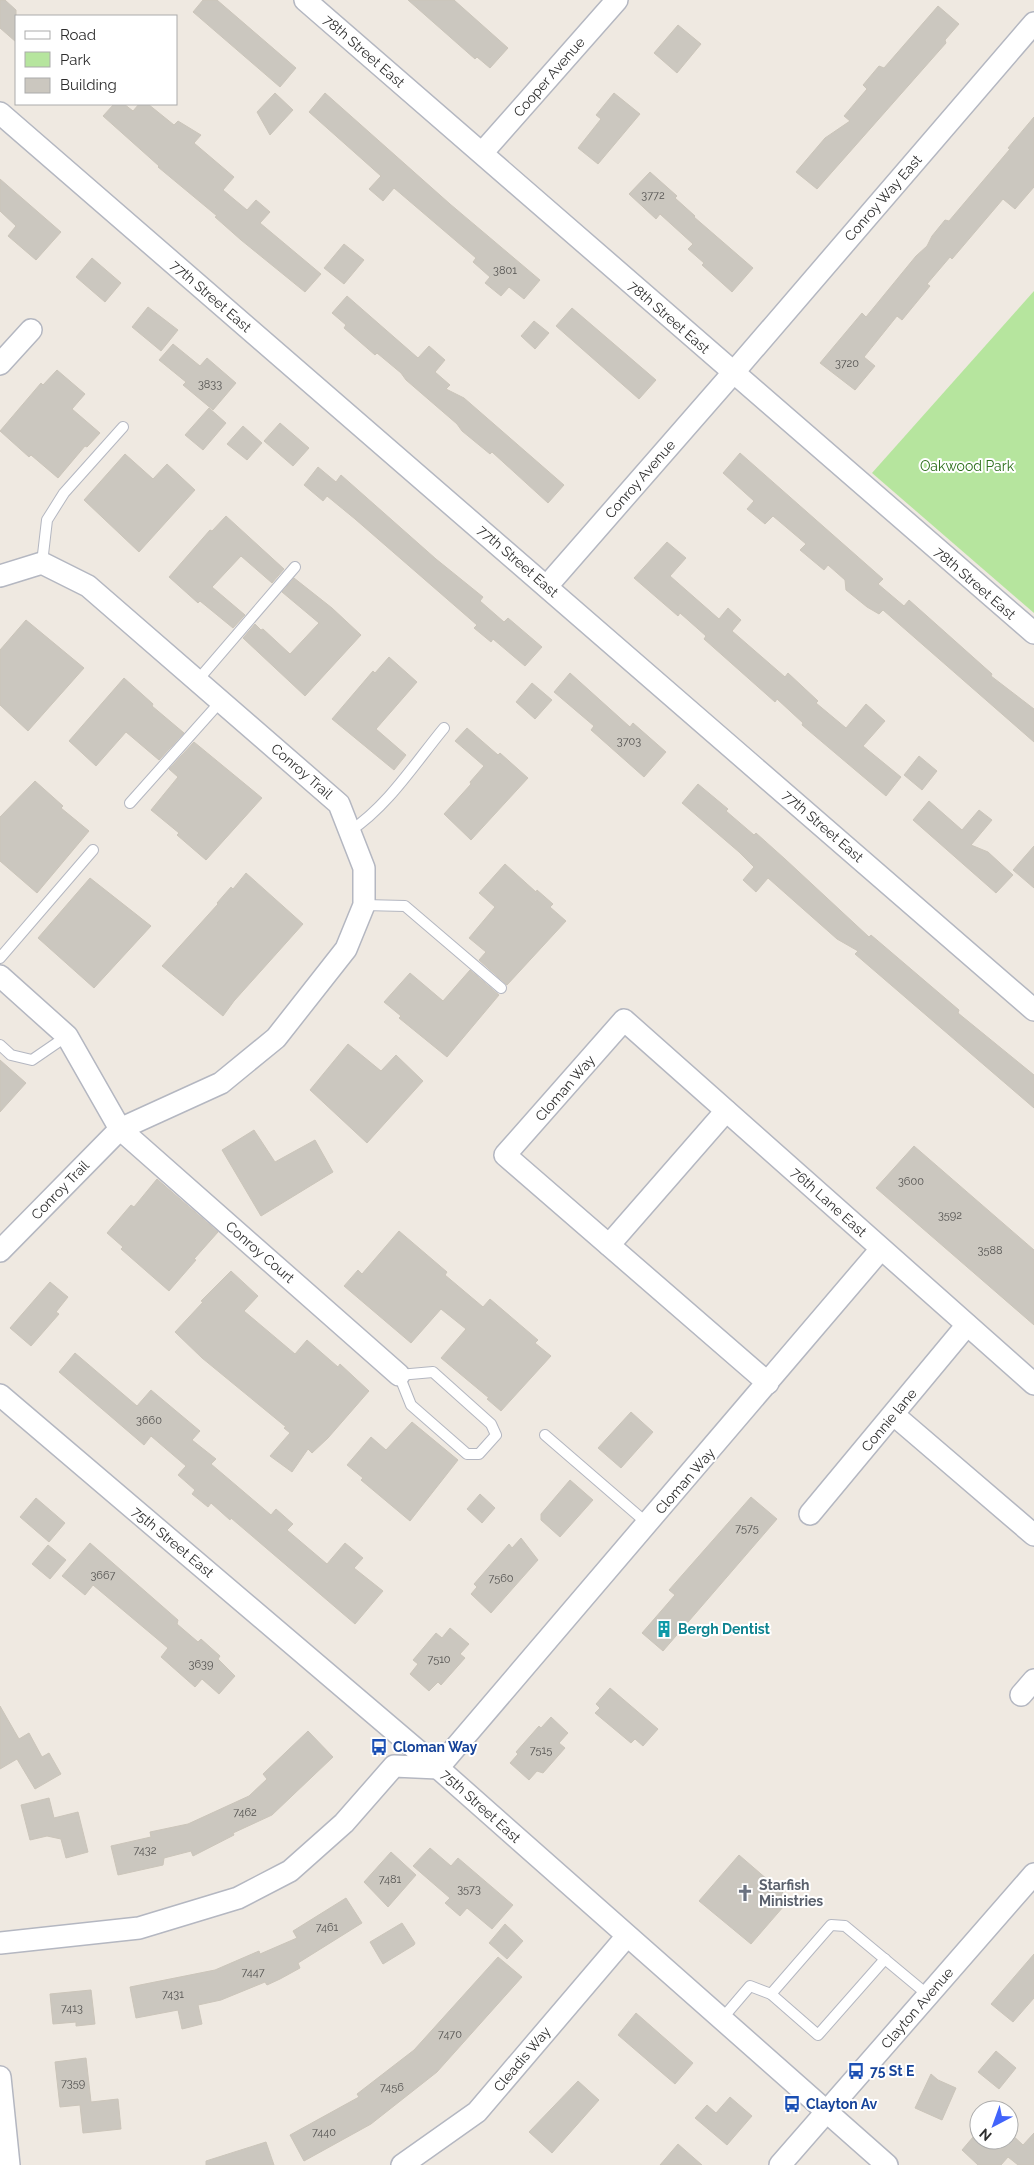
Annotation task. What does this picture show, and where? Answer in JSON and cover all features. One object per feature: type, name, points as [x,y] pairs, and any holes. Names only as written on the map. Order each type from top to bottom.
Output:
[{"type":"street","name":"78th Street East","points":[[305,0],[1034,634]]},
{"type":"street","name":"Cooper Avenue","points":[[482,153],[616,0]]},
{"type":"street","name":"Conroy Way East","points":[[733,373],[1034,23]]},
{"type":"street","name":"77th Street East","points":[[0,113],[1034,1010]]},
{"type":"street","points":[[0,364],[31,330]]},
{"type":"street","name":"Conroy Avenue","points":[[547,586],[733,373]]},
{"type":"street","points":[[0,576],[42,563]]},
{"type":"street","name":"Conroy Trail","points":[[0,1251],[120,1128],[220,1083],[276,1038],[346,949],[364,905],[364,868],[339,804],[88,586],[42,563]]},
{"type":"street","points":[[0,976],[67,1036],[120,1128]]},
{"type":"street","name":"76th Lane East","points":[[624,1020],[1034,1384]]},
{"type":"street","name":"Cloman Way","points":[[608,1245],[505,1155],[624,1020]]},
{"type":"street","points":[[726,1111],[608,1245],[768,1384]]},
{"type":"street","name":"Conroy Court","points":[[120,1128],[399,1376]]},
{"type":"street","name":"Cloman Way","points":[[438,1768],[768,1384],[881,1249]]},
{"type":"street","name":"Connie lane","points":[[810,1514],[967,1325]]},
{"type":"street","name":"75th Street East","points":[[0,1395],[438,1768],[887,2165]]},
{"type":"street","points":[[894,1414],[1034,1535]]},
{"type":"street","points":[[0,1943],[139,1928],[238,1898],[290,1871],[344,1824],[394,1766],[438,1768]]},
{"type":"street","name":"Clayton Avenue","points":[[780,2165],[1034,1874]]},
{"type":"street","name":"Cleadis Way","points":[[402,2165],[477,2112],[626,1936]]},
{"type":"street","points":[[0,2077],[10,2165]]},
{"type":"lane","points":[[42,563],[48,520],[64,493],[122,427]]},
{"type":"lane","points":[[197,681],[295,567]]},
{"type":"lane","points":[[130,802],[221,701]]},
{"type":"lane","points":[[350,831],[364,822],[378,808],[444,728]]},
{"type":"lane","points":[[0,958],[93,850]]},
{"type":"lane","points":[[364,905],[405,906],[501,988]]},
{"type":"lane","points":[[0,1045],[11,1055],[32,1060],[67,1036]]},
{"type":"lane","points":[[433,1372],[492,1424],[496,1435],[479,1454],[467,1454],[411,1405],[399,1376],[433,1372]]},
{"type":"lane","points":[[545,1435],[648,1524]]},
{"type":"lane","points":[[772,1994],[831,1925],[845,1926],[928,1995]]},
{"type":"lane","points":[[721,2020],[750,1986],[772,1994],[818,2035],[886,1959]]},
{"type":"green space","name":"Oakwood Park","points":[[1034,291],[1034,613],[872,473]]},
{"type":"building","points":[[0,0],[5,0],[16,10],[15,41],[0,28]]},
{"type":"building","points":[[203,0],[217,0],[296,68],[280,87],[193,12]]},
{"type":"building","points":[[408,0],[454,0],[508,48],[490,68],[477,57],[475,59]]},
{"type":"building","points":[[938,6],[959,24],[945,40],[946,43],[817,189],[796,172],[825,138],[850,121],[844,116],[867,89],[863,85],[879,66],[884,68]]},
{"type":"building","points":[[678,25],[701,44],[677,73],[654,53]]},
{"type":"building","points":[[275,93],[293,110],[270,135],[257,112]]},
{"type":"building","points":[[325,93],[450,204],[540,280],[524,299],[509,287],[501,296],[485,283],[490,277],[473,262],[476,258],[394,188],[383,201],[369,189],[381,176],[309,112]]},
{"type":"building","points":[[614,93],[640,114],[598,164],[578,148],[601,119],[596,115]]},
{"type":"building","points":[[113,105],[125,105],[133,111],[138,105],[149,105],[174,125],[178,121],[201,135],[194,143],[234,177],[223,190],[247,210],[256,200],[270,212],[260,223],[321,274],[305,292],[241,240],[215,217],[217,216],[158,167],[103,116]]},
{"type":"building","points":[[1034,117],[1034,187],[1015,209],[1003,199],[952,259],[950,257],[927,284],[930,286],[902,320],[897,316],[864,357],[875,366],[855,390],[820,363],[862,313],[866,317],[916,256],[927,246],[932,236],[945,220],[949,221],[1010,149],[1008,148]]},
{"type":"building","points":[[650,172],[677,196],[675,198],[694,217],[753,268],[732,292],[702,265],[704,263],[688,249],[693,244],[660,214],[656,219],[629,194]]},
{"type":"building","points":[[0,179],[61,232],[36,260],[8,236],[16,226],[0,211]]},
{"type":"building","points":[[344,244],[364,260],[344,284],[324,268]]},
{"type":"building","points":[[92,258],[121,283],[105,302],[76,277]]},
{"type":"building","points":[[347,296],[418,358],[429,346],[445,360],[435,372],[450,385],[446,389],[464,398],[564,485],[548,503],[492,452],[490,454],[462,431],[457,424],[406,380],[401,373],[377,353],[375,355],[344,328],[346,325],[332,313]]},
{"type":"building","points":[[148,307],[178,330],[161,351],[132,327]]},
{"type":"building","points":[[572,308],[656,380],[639,399],[556,326]]},
{"type":"building","points":[[534,321],[549,333],[535,349],[521,336]]},
{"type":"building","points":[[173,344],[200,366],[207,358],[236,383],[213,410],[183,385],[186,382],[159,360]]},
{"type":"building","points":[[57,370],[85,394],[72,409],[100,433],[87,447],[85,446],[58,478],[31,455],[29,457],[0,431],[41,383],[43,385]]},
{"type":"building","points":[[209,408],[226,423],[203,450],[185,435]]},
{"type":"building","points":[[280,423],[309,448],[293,466],[264,441]]},
{"type":"building","points":[[243,426],[262,443],[247,460],[227,444]]},
{"type":"building","points":[[740,453],[883,579],[878,584],[904,606],[909,600],[992,674],[991,676],[1034,709],[1034,742],[883,610],[879,614],[846,590],[845,580],[828,565],[824,570],[800,550],[806,544],[773,516],[765,524],[747,509],[754,501],[723,473]]},
{"type":"building","points":[[125,454],[153,479],[167,464],[195,490],[139,552],[84,500]]},
{"type":"building","points":[[318,467],[336,482],[341,475],[436,559],[483,597],[480,601],[504,622],[508,618],[542,647],[525,666],[493,639],[491,642],[474,628],[477,625],[355,519],[327,496],[323,501],[304,485]]},
{"type":"building","points":[[226,516],[284,569],[272,583],[241,556],[212,587],[245,615],[233,628],[200,601],[198,603],[169,577],[210,530],[212,531]]},
{"type":"building","points":[[667,542],[686,558],[670,576],[719,619],[728,608],[741,620],[732,631],[785,677],[788,673],[818,701],[816,703],[846,728],[866,704],[885,721],[863,746],[901,777],[886,796],[802,725],[803,723],[777,699],[775,702],[704,639],[706,636],[680,613],[678,616],[634,578]]},
{"type":"building","points":[[294,578],[332,608],[361,635],[305,696],[243,638],[255,624],[290,654],[319,623],[282,592]]},
{"type":"building","points":[[26,620],[84,668],[28,731],[0,705],[0,650]]},
{"type":"building","points":[[389,657],[417,682],[376,729],[406,755],[394,770],[332,719],[373,671],[375,673]]},
{"type":"building","points":[[570,673],[630,727],[633,723],[666,752],[644,777],[591,730],[594,726],[554,692]]},
{"type":"building","points":[[124,678],[153,704],[152,706],[184,733],[159,760],[126,732],[96,766],[69,741]]},
{"type":"building","points":[[532,683],[552,700],[535,719],[516,702]]},
{"type":"building","points":[[467,728],[498,755],[500,753],[528,778],[471,840],[444,814],[471,784],[470,782],[484,766],[455,741]]},
{"type":"building","points":[[194,742],[262,798],[206,860],[177,835],[179,833],[151,810],[178,777],[169,769]]},
{"type":"building","points":[[919,756],[937,771],[922,790],[904,775]]},
{"type":"building","points":[[35,781],[63,806],[61,808],[89,831],[37,893],[0,861],[0,817]]},
{"type":"building","points":[[698,784],[728,809],[726,811],[754,835],[756,833],[869,937],[871,935],[959,1010],[958,1013],[1034,1075],[1034,1108],[855,954],[858,951],[837,939],[768,878],[756,892],[743,880],[754,867],[682,803]]},
{"type":"building","points":[[929,801],[962,830],[979,810],[992,820],[971,845],[988,852],[1013,875],[996,893],[913,820]]},
{"type":"building","points":[[1034,846],[1034,888],[1013,870]]},
{"type":"building","points":[[505,864],[536,892],[537,890],[553,904],[550,907],[566,921],[507,985],[479,960],[486,952],[469,938],[495,907],[479,893]]},
{"type":"building","points":[[246,873],[303,924],[234,1001],[223,1016],[162,966],[231,887],[233,889]]},
{"type":"building","points":[[90,878],[151,926],[94,988],[38,938]]},
{"type":"building","points":[[470,970],[499,995],[447,1057],[399,1018],[401,1016],[384,1002],[410,973],[443,1001]]},
{"type":"building","points":[[348,1044],[381,1071],[396,1055],[423,1081],[367,1143],[310,1090]]},
{"type":"building","points":[[0,1060],[26,1083],[0,1112]]},
{"type":"building","points":[[254,1130],[275,1162],[315,1140],[333,1172],[261,1216],[222,1150]]},
{"type":"building","points":[[914,1146],[1034,1250],[1034,1325],[876,1188]]},
{"type":"building","points":[[157,1179],[218,1232],[169,1291],[121,1249],[123,1247],[107,1233],[131,1205],[134,1207]]},
{"type":"building","points":[[399,1231],[447,1272],[445,1275],[483,1307],[490,1299],[538,1340],[535,1343],[551,1356],[501,1411],[487,1399],[489,1398],[441,1358],[466,1329],[441,1309],[411,1343],[344,1286],[358,1270],[362,1274]]},
{"type":"building","points":[[231,1271],[258,1296],[244,1311],[295,1354],[307,1340],[338,1367],[340,1364],[369,1391],[328,1438],[312,1453],[308,1449],[292,1472],[270,1456],[290,1433],[284,1428],[286,1427],[202,1358],[175,1332],[203,1302],[201,1301]]},
{"type":"building","points":[[50,1282],[68,1297],[56,1312],[59,1314],[31,1346],[10,1328]]},
{"type":"building","points":[[75,1353],[137,1406],[151,1390],[200,1431],[192,1440],[216,1459],[211,1464],[271,1515],[276,1509],[293,1524],[287,1530],[327,1564],[345,1543],[363,1558],[354,1568],[383,1591],[355,1624],[231,1518],[230,1520],[211,1503],[208,1507],[192,1494],[195,1490],[178,1475],[186,1466],[151,1436],[144,1445],[59,1372]]},
{"type":"building","points":[[631,1412],[653,1432],[621,1468],[598,1448]]},
{"type":"building","points":[[412,1422],[458,1460],[410,1521],[361,1480],[363,1478],[347,1465],[371,1437],[386,1450]]},
{"type":"building","points":[[570,1480],[593,1500],[560,1537],[541,1520],[541,1514]]},
{"type":"building","points":[[480,1494],[495,1508],[482,1523],[467,1509]]},
{"type":"building","points":[[751,1497],[777,1519],[663,1651],[642,1633],[675,1595],[669,1590]]},
{"type":"building","points":[[36,1498],[65,1523],[49,1542],[20,1517]]},
{"type":"building","points":[[521,1538],[538,1560],[491,1613],[471,1594],[477,1587],[474,1584],[509,1544],[512,1548]]},
{"type":"building","points":[[90,1543],[178,1620],[177,1624],[198,1642],[201,1639],[220,1656],[218,1659],[235,1676],[219,1694],[202,1679],[195,1687],[161,1657],[168,1648],[93,1585],[85,1595],[62,1576]]},
{"type":"building","points":[[48,1545],[66,1560],[50,1579],[32,1564]]},
{"type":"building","points":[[450,1628],[469,1644],[460,1654],[465,1658],[441,1685],[438,1682],[429,1691],[410,1674],[418,1664],[413,1660],[436,1633],[442,1638]]},
{"type":"building","points":[[610,1688],[658,1729],[643,1746],[635,1739],[631,1743],[595,1713],[600,1708],[596,1704]]},
{"type":"building","points":[[0,1706],[19,1739],[29,1733],[42,1757],[49,1753],[61,1774],[35,1789],[17,1759],[0,1769]]},
{"type":"building","points":[[551,1717],[568,1733],[559,1743],[565,1748],[543,1773],[537,1771],[529,1780],[510,1763],[518,1754],[516,1752],[539,1726],[541,1728]]},
{"type":"building","points":[[308,1731],[333,1757],[272,1815],[233,1833],[234,1835],[193,1856],[191,1851],[164,1858],[163,1865],[118,1875],[111,1846],[151,1837],[150,1832],[188,1824],[249,1796],[267,1779],[263,1774]]},
{"type":"building","points":[[49,1798],[54,1818],[78,1812],[88,1852],[66,1858],[61,1839],[47,1836],[30,1840],[21,1805]]},
{"type":"building","points":[[430,1848],[451,1866],[458,1858],[513,1905],[492,1929],[467,1908],[460,1916],[445,1903],[450,1898],[413,1866]]},
{"type":"building","points":[[391,1852],[416,1875],[388,1907],[364,1882]]},
{"type":"building","name":"Starfish Ministries","points":[[739,1855],[790,1899],[751,1944],[699,1901]]},
{"type":"building","points":[[346,1898],[362,1923],[298,1963],[300,1968],[280,1979],[267,1985],[265,1982],[221,2000],[198,2005],[202,2024],[182,2029],[178,2010],[136,2018],[130,1987],[215,1970],[259,1951],[260,1954],[297,1938],[293,1931]]},
{"type":"building","points":[[402,1923],[415,1943],[383,1964],[370,1942]]},
{"type":"building","points":[[505,1924],[523,1941],[507,1959],[489,1943]]},
{"type":"building","points":[[1034,1954],[1034,1998],[1013,2022],[991,2004]]},
{"type":"building","points":[[498,1957],[522,1977],[437,2072],[371,2124],[304,2161],[290,2135],[359,2097],[357,2094],[414,2050]]},
{"type":"building","points":[[91,1990],[95,2024],[76,2026],[76,2022],[53,2024],[50,1994]]},
{"type":"building","points":[[636,2013],[693,2063],[675,2084],[618,2035]]},
{"type":"building","points":[[996,2051],[1016,2068],[999,2089],[978,2072]]},
{"type":"building","points":[[86,2058],[91,2102],[118,2099],[121,2129],[83,2133],[80,2105],[60,2107],[55,2062]]},
{"type":"building","points":[[931,2074],[938,2080],[956,2088],[942,2120],[915,2108]]},
{"type":"building","points":[[578,2081],[599,2100],[552,2153],[529,2132]]},
{"type":"building","points":[[730,2097],[752,2116],[727,2145],[695,2118],[707,2105],[716,2113]]},
{"type":"building","points":[[1034,2133],[1034,2165],[1018,2165],[1008,2157],[1001,2165],[978,2165],[962,2150],[969,2142],[969,2150],[1019,2150],[1019,2141],[1023,2145]]},
{"type":"building","points":[[266,2142],[274,2165],[206,2165],[206,2161]]},
{"type":"building","points":[[678,2144],[702,2165],[660,2165]]},
{"type":"place","name":"Bergh Dentist","points":[[664,1629]]},
{"type":"place","name":"Cloman Way","points":[[379,1747]]},
{"type":"place","name":"Starfish Ministries","points":[[745,1893]]},
{"type":"place","name":"75 St E","points":[[856,2071]]},
{"type":"place","name":"Clayton Av","points":[[792,2104]]}]
